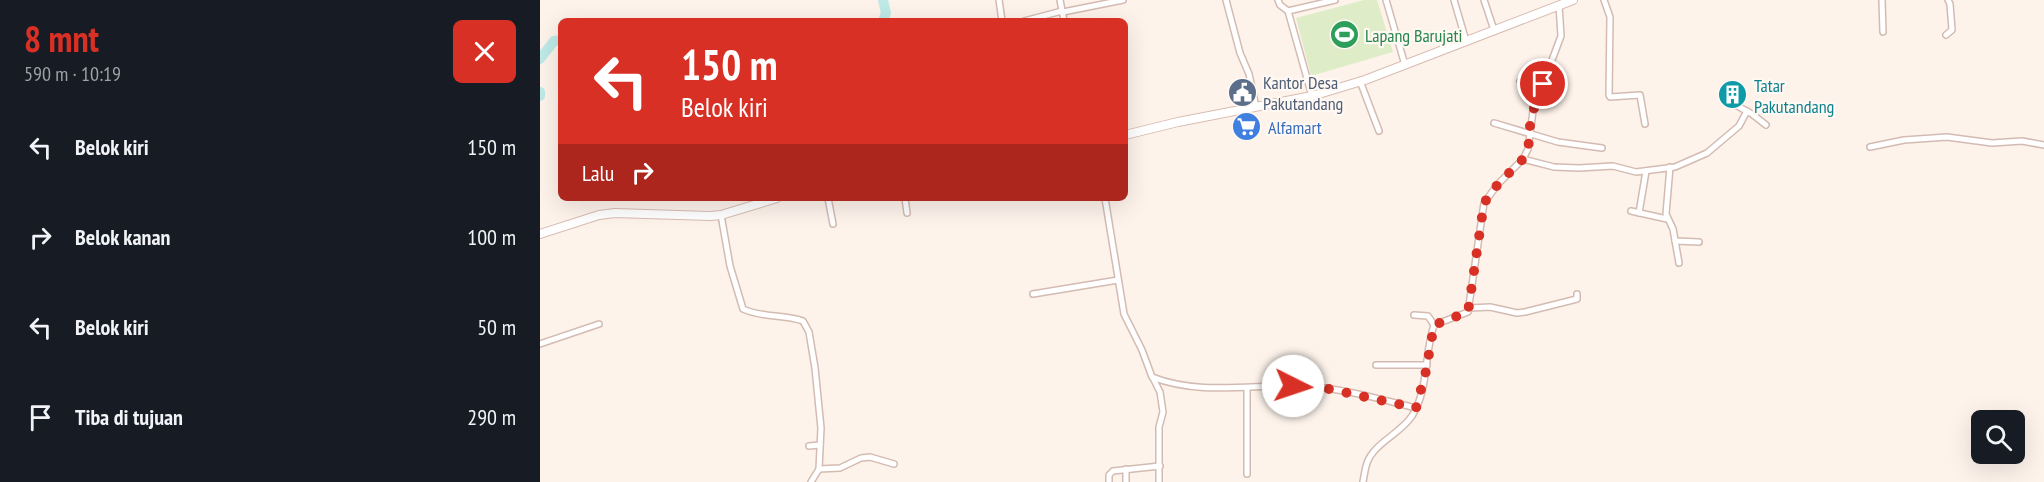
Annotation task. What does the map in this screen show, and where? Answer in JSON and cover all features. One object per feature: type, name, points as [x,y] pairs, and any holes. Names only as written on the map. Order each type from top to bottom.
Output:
[{"type":"main road","points":[[1128,134],[1178,122],[1312,96],[1359,81],[1573,0]]},
{"type":"main road","points":[[540,234],[599,215],[615,213],[692,217],[721,215],[767,201]]},
{"type":"street","points":[[999,0],[1002,18]]},
{"type":"street","points":[[1060,0],[1063,18]]},
{"type":"street","points":[[1035,18],[1124,0]]},
{"type":"street","points":[[1226,0],[1240,52],[1249,74],[1256,107]]},
{"type":"street","points":[[1278,0],[1288,11],[1312,96]]},
{"type":"street","points":[[1288,11],[1335,0]]},
{"type":"street","points":[[1386,0],[1405,64]]},
{"type":"street","points":[[1454,0],[1466,40]]},
{"type":"street","points":[[1484,0],[1494,30]]},
{"type":"street","points":[[1604,0],[1610,17],[1609,95],[1610,97],[1640,95],[1645,124]]},
{"type":"street","points":[[1882,0],[1883,32]]},
{"type":"street","points":[[1946,35],[1952,30],[1948,0]]},
{"type":"street","points":[[1434,325],[1467,313],[1470,308],[1470,293],[1484,203],[1498,184],[1523,159],[1530,140],[1533,111],[1561,36],[1559,5]]},
{"type":"street","points":[[1359,81],[1379,131]]},
{"type":"street","points":[[1520,81],[1525,85],[1543,84]]},
{"type":"street","points":[[1730,102],[1766,125]]},
{"type":"street","points":[[1523,159],[1554,167],[1613,166],[1636,172],[1670,167],[1694,160],[1707,153],[1739,126],[1746,111]]},
{"type":"street","points":[[1494,123],[1558,142],[1602,148]]},
{"type":"street","points":[[1870,147],[1904,140],[1947,137],[1992,142],[2022,141],[2044,145]]},
{"type":"street","points":[[1670,167],[1667,219],[1673,229],[1679,263]]},
{"type":"street","points":[[1639,213],[1646,171]]},
{"type":"street","points":[[829,201],[833,224]]},
{"type":"street","points":[[905,201],[907,213]]},
{"type":"street","points":[[1105,201],[1124,314],[1160,392],[1163,412],[1159,426],[1159,482]]},
{"type":"street","points":[[1631,211],[1667,219]]},
{"type":"street","points":[[721,215],[732,275],[742,309],[770,317],[803,321],[808,332],[819,404],[820,445],[819,469],[811,482]]},
{"type":"street","points":[[1675,241],[1699,242]]},
{"type":"street","points":[[1032,294],[1118,280]]},
{"type":"street","points":[[1470,308],[1490,307],[1517,313],[1525,312],[1577,299],[1576,294]]},
{"type":"street","points":[[1364,482],[1366,464],[1370,457],[1401,429],[1416,408],[1427,366],[1434,325],[1428,316],[1414,315]]},
{"type":"street","points":[[540,344],[599,324]]},
{"type":"street","points":[[1376,365],[1427,366]]},
{"type":"street","points":[[1152,377],[1206,388],[1305,386],[1354,393],[1416,408]]},
{"type":"street","points":[[1247,388],[1247,474]]},
{"type":"street","points":[[809,446],[820,445]]},
{"type":"street","points":[[819,469],[840,468],[861,458],[870,457],[894,464]]},
{"type":"street","points":[[1109,481],[1110,473],[1160,466]]},
{"type":"street","points":[[1126,469],[1126,482]]},
{"type":"green space","name":"Lapang Barujati","points":[[1364,0],[1377,0],[1393,52],[1311,76],[1296,18]]},
{"type":"waterway","points":[[883,0],[886,13],[884,18]]},
{"type":"waterway","points":[[540,59],[554,41],[558,40]]},
{"type":"place","name":"Lapang Barujati","points":[[1344,35]]},
{"type":"place","name":"Kantor Desa Pakutandang","points":[[1242,92]]},
{"type":"place","name":"Tatar Pakutandang","points":[[1733,95]]},
{"type":"place","name":"Alfamart","points":[[1247,127]]},
{"type":"route","points":[[1293,386],[1354,393],[1416,408],[1426,371],[1434,325],[1465,314],[1470,308],[1470,293],[1484,203],[1498,184],[1523,159],[1528,149],[1530,124],[1543,84]]}]
